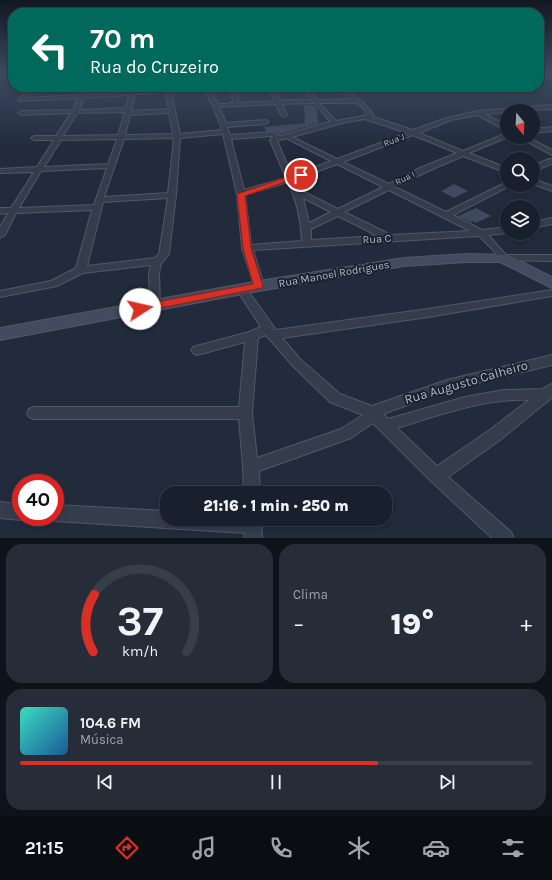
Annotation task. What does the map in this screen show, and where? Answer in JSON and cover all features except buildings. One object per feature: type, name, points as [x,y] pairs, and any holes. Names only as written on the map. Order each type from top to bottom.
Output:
[{"type":"street","points":[[23,98],[21,100],[44,98]]},
{"type":"street","points":[[0,235],[12,211],[59,138],[81,98]]},
{"type":"street","points":[[81,270],[98,204],[121,137],[132,98]]},
{"type":"street","points":[[155,306],[154,273],[158,261],[164,254],[172,195],[177,136],[169,98]]},
{"type":"street","points":[[211,98],[216,106],[225,131],[241,194],[247,248],[258,286]]},
{"type":"street","points":[[230,105],[236,102],[235,98]]},
{"type":"street","points":[[276,98],[284,115]]},
{"type":"street","points":[[313,98],[324,114],[333,121],[332,123]]},
{"type":"street","points":[[273,140],[288,137],[332,123],[371,116],[354,98]]},
{"type":"street","points":[[216,106],[278,102],[358,101]]},
{"type":"street","name":"Rua J","points":[[241,194],[290,179],[441,122],[478,113],[551,108]]},
{"type":"street","points":[[21,113],[75,111],[172,111]]},
{"type":"street","points":[[478,113],[500,125]]},
{"type":"street","points":[[366,117],[414,133],[500,168]]},
{"type":"street","points":[[34,138],[177,136],[225,131],[266,122]]},
{"type":"street","points":[[540,130],[552,129]]},
{"type":"street","points":[[225,131],[271,134],[277,137],[273,140]]},
{"type":"street","points":[[288,137],[481,233],[495,247],[503,258],[552,283]]},
{"type":"street","name":"Rua I","points":[[306,228],[462,152],[500,138]]},
{"type":"street","points":[[273,140],[297,192],[306,228],[307,243]]},
{"type":"street","points":[[535,144],[552,153]]},
{"type":"street","points":[[540,166],[552,161]]},
{"type":"street","points":[[0,171],[110,166]]},
{"type":"street","points":[[540,184],[552,189]]},
{"type":"street","points":[[445,216],[500,188]]},
{"type":"street","points":[[297,192],[389,238]]},
{"type":"street","points":[[0,211],[98,204],[172,195]]},
{"type":"street","points":[[540,224],[552,221]]},
{"type":"street","name":"Rua C","points":[[247,248],[500,231]]},
{"type":"street","name":"Rua Manoel Rodrigues","points":[[0,334],[258,286],[404,262],[467,258],[552,258]]},
{"type":"street","points":[[0,294],[46,286],[67,278],[81,270],[158,261]]},
{"type":"street","points":[[242,290],[271,332],[297,363],[326,392],[335,398],[373,412],[436,476],[500,537]]},
{"type":"street","points":[[197,350],[271,332],[428,313],[552,293]]},
{"type":"street","points":[[252,336],[245,413],[252,486]]},
{"type":"street","name":"Rua Augusto Calheiro","points":[[251,467],[346,434],[365,422],[373,412],[394,403],[447,385],[552,360]]},
{"type":"street","points":[[387,425],[467,401],[490,396],[548,392]]},
{"type":"street","points":[[436,476],[495,435],[548,392]]},
{"type":"street","points":[[34,413],[245,413]]},
{"type":"street","points":[[0,510],[12,511]]},
{"type":"street","points":[[64,515],[253,527]]},
{"type":"route","points":[[140,309],[258,286],[247,248],[241,194],[301,175]]}]
